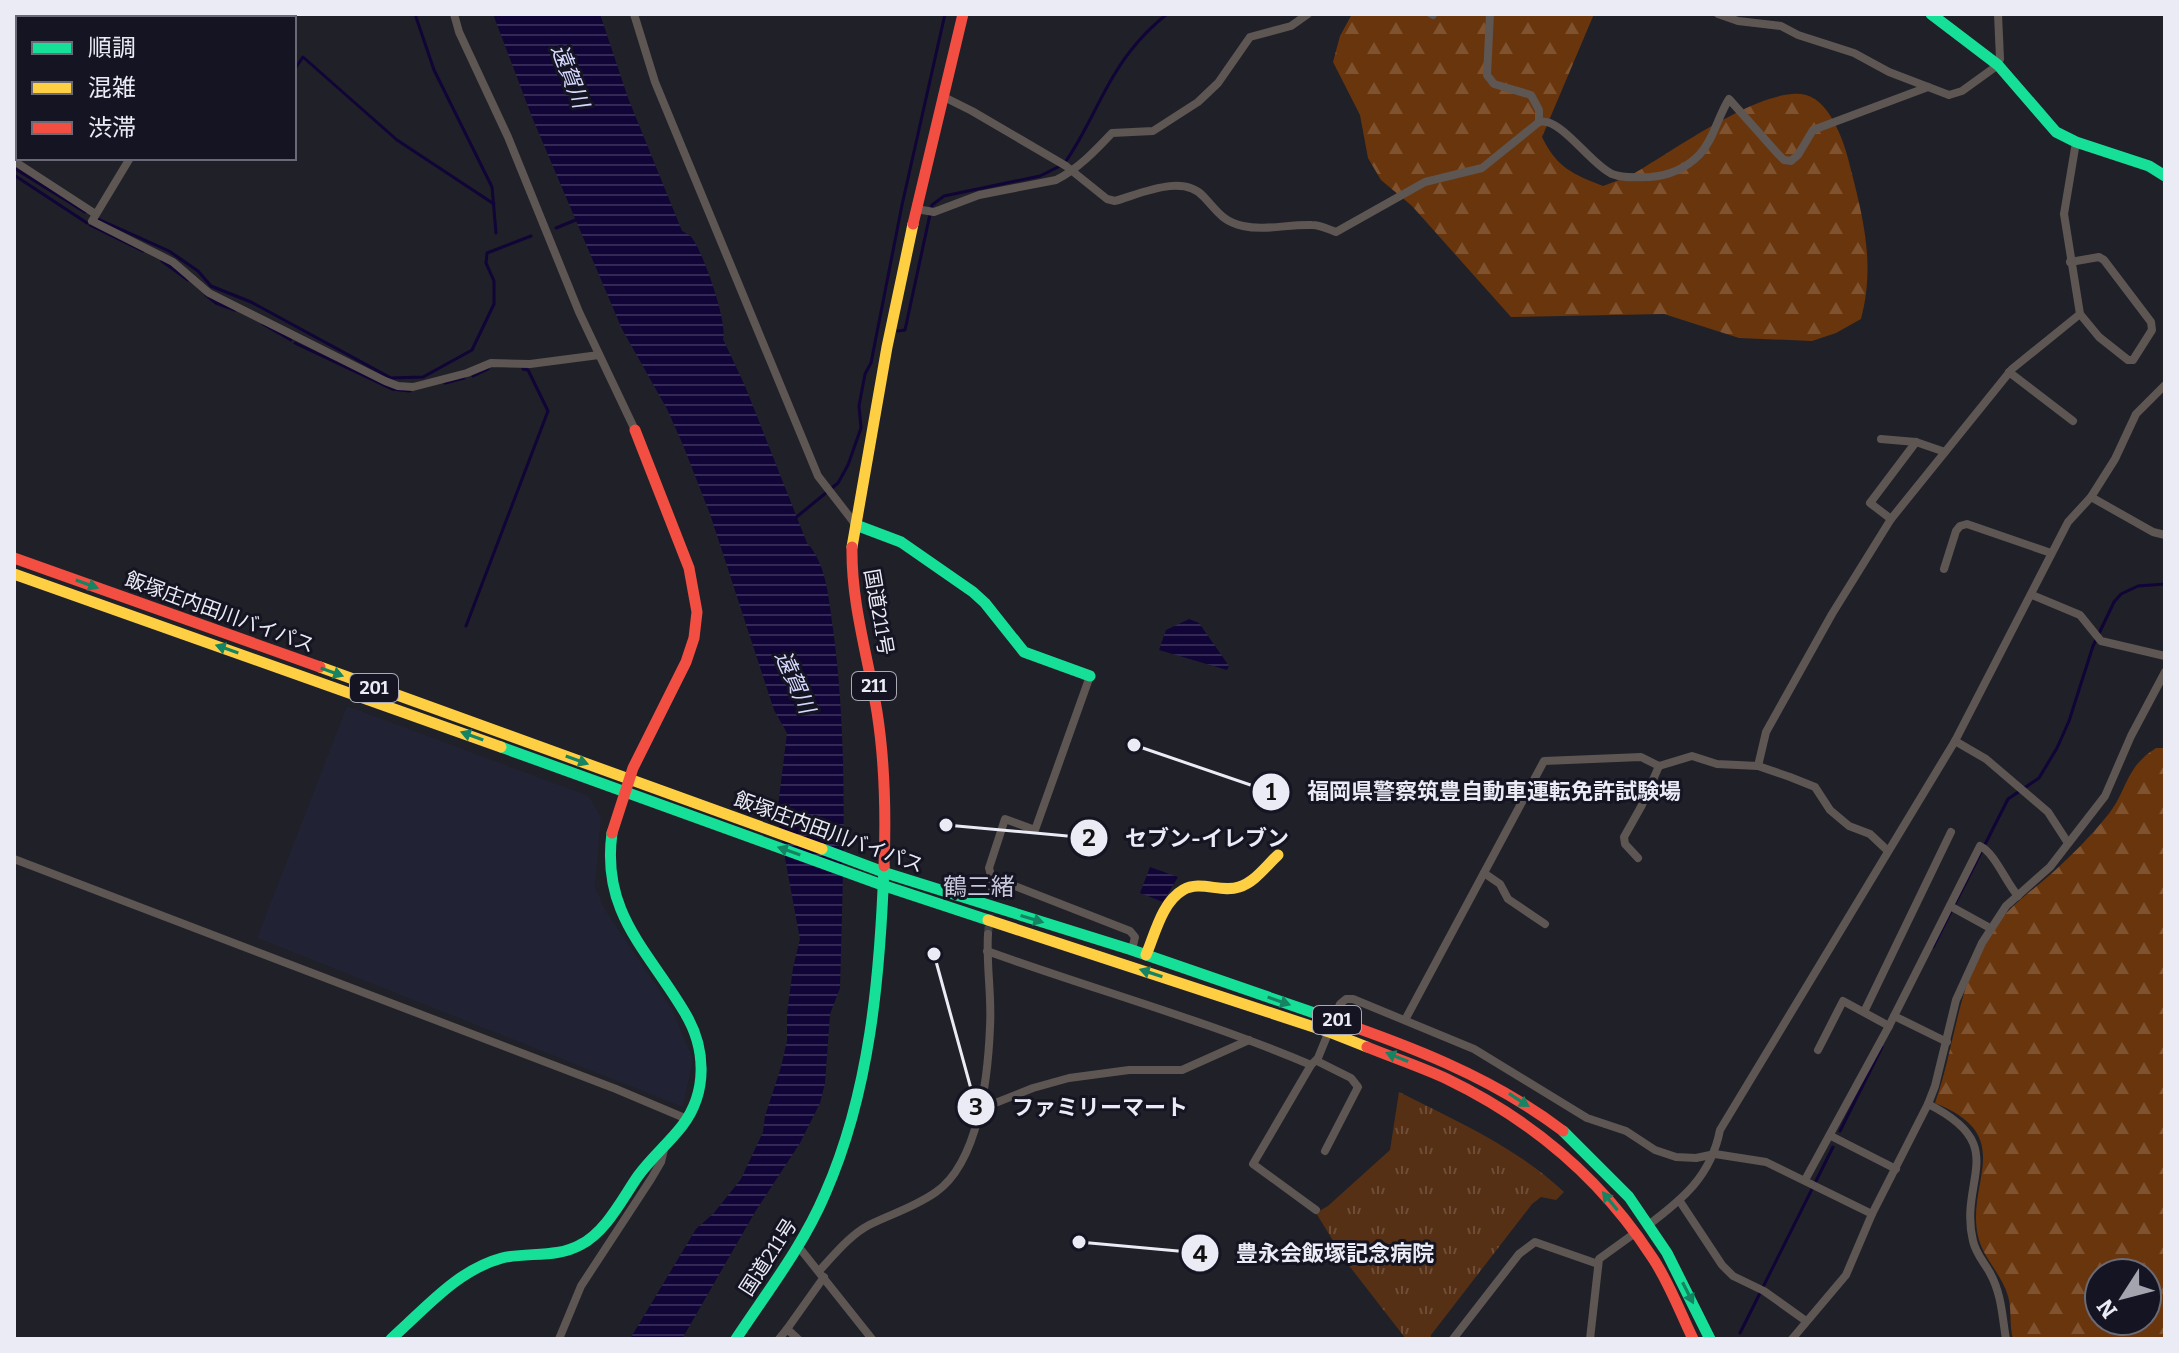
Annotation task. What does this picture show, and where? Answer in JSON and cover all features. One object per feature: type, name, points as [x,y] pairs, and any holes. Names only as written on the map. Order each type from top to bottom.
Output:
[{"type":"main road","name":"国道211号","points":[[736,1339],[798,1246],[827,1192],[852,1120],[864,1067],[886,873],[882,743],[876,694],[852,571],[856,525],[925,210],[941,96],[963,14]]},
{"type":"main road","points":[[1931,14],[1998,65],[2056,132],[2076,142],[2149,166],[2165,176]]},
{"type":"main road","points":[[391,1339],[462,1277],[480,1267],[500,1258],[578,1246],[593,1236],[687,1119],[703,1076],[700,1050],[689,1018],[631,931],[617,905],[610,878],[609,849],[614,822],[630,780],[691,650],[697,613],[696,594],[682,550],[635,430]]},
{"type":"main road","points":[[856,525],[901,542],[973,592],[1024,652],[1090,676]]},
{"type":"main road","name":"飯塚庄内田川バイパス","points":[[17,559],[735,817],[850,865],[885,886],[1398,1057],[1498,1106],[1551,1142],[1594,1182],[1653,1258],[1693,1339]]},
{"type":"main road","name":"飯塚庄内田川バイパス","points":[[14,574],[729,830],[886,873],[1132,950],[1424,1053],[1515,1097],[1562,1130],[1597,1164],[1629,1197],[1667,1253],[1710,1339]]},
{"type":"main road","points":[[1146,955],[1167,910],[1183,890],[1200,886],[1238,887],[1247,883],[1278,855]]},
{"type":"street","points":[[452,14],[508,137],[579,312],[635,430]]},
{"type":"street","points":[[634,14],[655,82],[818,476],[856,525]]},
{"type":"street","points":[[925,210],[979,195],[1056,180],[1066,166],[1112,133],[1153,131],[1198,102],[1218,83],[1250,37],[1291,26],[1308,14]]},
{"type":"street","points":[[1491,14],[1487,75],[1494,84],[1531,95],[1539,110],[1539,122]]},
{"type":"street","points":[[1718,14],[1738,21],[1781,26],[1798,35],[1854,53],[1889,72],[1949,95],[1962,91],[1998,65],[1998,14]]},
{"type":"street","points":[[941,96],[1066,166],[1098,193],[1115,201],[1175,185],[1193,188],[1203,195],[1218,215],[1245,227],[1315,225],[1336,232],[1425,182],[1482,168],[1539,122],[1546,120],[1557,125],[1593,161],[1612,174],[1661,177],[1684,167],[1703,151],[1729,99],[1784,160],[1791,161],[1813,130],[1928,87]]},
{"type":"street","points":[[2070,262],[2099,257],[2104,260],[2151,322],[2152,330],[2133,360],[2128,360],[2099,337],[2080,314],[2070,262],[2064,214],[2076,142]]},
{"type":"street","points":[[129,160],[94,213],[92,221],[173,262],[209,293],[398,386],[424,384],[491,363],[530,364],[599,355]]},
{"type":"street","points":[[14,161],[94,213]]},
{"type":"street","points":[[1758,766],[1766,732],[1832,614],[1891,519],[2009,372],[2080,314]]},
{"type":"street","points":[[2009,372],[2073,421]]},
{"type":"street","points":[[1590,1339],[1599,1259],[1679,1200],[1705,1172],[1715,1154],[1720,1130],[1955,741],[2068,522],[2091,497],[2115,459],[2136,414],[2165,385]]},
{"type":"street","points":[[1881,439],[1916,442],[1945,452]]},
{"type":"street","points":[[1891,519],[1870,503],[1916,442]]},
{"type":"street","points":[[2091,497],[2153,532],[2165,535]]},
{"type":"street","points":[[1944,569],[1956,531],[1967,524],[2051,553]]},
{"type":"street","points":[[2032,595],[2080,615],[2098,638],[2165,656]]},
{"type":"street","points":[[1792,1339],[1846,1275],[1872,1214],[1928,1104],[1956,1000],[1990,928],[2006,906],[2050,867],[2105,796],[2137,723],[2165,672]]},
{"type":"street","points":[[1090,676],[1035,830],[1005,819],[989,868],[992,885],[1002,881],[1130,931],[1135,937],[1132,950]]},
{"type":"street","points":[[1955,741],[1986,759],[2048,812],[2068,843]]},
{"type":"street","points":[[1405,1020],[1544,761],[1641,757],[1659,766],[1692,756],[1717,764],[1758,766],[1815,787],[1830,810],[1849,826],[1870,834],[1888,851]]},
{"type":"street","points":[[1638,858],[1630,851],[1624,837],[1659,766]]},
{"type":"street","points":[[1864,1012],[1951,832]]},
{"type":"street","points":[[1811,1183],[1831,1136],[1984,848],[2005,882],[2018,896]]},
{"type":"street","points":[[14,859],[687,1119]]},
{"type":"street","points":[[1484,873],[1500,884],[1508,899],[1545,924]]},
{"type":"street","points":[[1953,908],[1990,928]]},
{"type":"street","points":[[779,1339],[821,1274],[868,1226],[894,1216],[936,1192],[956,1171],[970,1143],[980,1109],[990,1029],[988,934]]},
{"type":"street","points":[[987,951],[1076,983],[1145,1003],[1351,1078],[1358,1087],[1325,1151]]},
{"type":"street","points":[[1316,1210],[1253,1164],[1314,1063],[1340,1004],[1346,999],[1353,999],[1474,1049],[1587,1118],[1626,1131],[1655,1150],[1676,1157],[1696,1158],[1715,1154],[1766,1162],[1872,1214]]},
{"type":"street","points":[[1818,1050],[1843,1001],[1889,1026]]},
{"type":"street","points":[[1896,1017],[1947,1042]]},
{"type":"street","points":[[980,1109],[1069,1078],[1129,1070],[1182,1070],[1249,1040]]},
{"type":"street","points":[[1928,1104],[1957,1121],[1967,1131],[1977,1157],[1970,1222],[1973,1244],[2002,1300],[2006,1339]]},
{"type":"street","points":[[1831,1136],[1896,1169]]},
{"type":"street","points":[[559,1339],[581,1286],[651,1179],[661,1162],[665,1144]]},
{"type":"street","points":[[1679,1200],[1722,1265],[1733,1276],[1761,1289],[1806,1321]]},
{"type":"street","points":[[1453,1339],[1526,1247],[1535,1242],[1598,1264]]},
{"type":"street","points":[[798,1246],[872,1339]]},
{"type":"street","points":[[787,1329],[798,1339]]},
{"type":"shaded area","points":[[347,706],[589,796],[601,817],[595,887],[606,911],[672,1009],[693,1059],[683,1107],[257,938]]},
{"type":"green space","points":[[1352,14],[1594,14],[1542,137],[1567,169],[1603,186],[1631,175],[1717,123],[1766,100],[1788,94],[1815,99],[1830,116],[1841,138],[1860,207],[1867,262],[1861,319],[1836,333],[1812,341],[1739,338],[1664,314],[1511,317],[1412,206],[1381,180],[1368,158],[1360,115],[1333,62],[1340,36]]},
{"type":"green space","points":[[2156,748],[2165,748],[2165,1339],[2013,1339],[2008,1296],[1979,1240],[1976,1219],[1982,1147],[1975,1131],[1961,1116],[1935,1103],[1966,988],[1984,944],[2009,910],[2101,824],[2138,764]]},
{"type":"green space","points":[[1399,1092],[1507,1149],[1564,1192],[1556,1200],[1541,1197],[1532,1204],[1431,1339],[1406,1339],[1347,1263],[1316,1213],[1328,1206],[1390,1150]]},
{"type":"water","name":"遠賀川","points":[[493,14],[600,14],[628,98],[682,231],[692,238],[708,272],[722,318],[723,339],[745,386],[807,543],[819,562],[830,607],[841,718],[843,853],[840,988],[830,1014],[825,1083],[820,1103],[800,1143],[755,1212],[682,1339],[630,1339],[696,1229],[714,1213],[741,1179],[763,1132],[787,1041],[787,1014],[800,939],[777,815],[787,733],[774,710],[710,514],[683,445],[667,409],[622,329],[532,117]]},
{"type":"water","points":[[1189,619],[1199,623],[1229,666],[1227,670],[1159,650],[1166,630]]},
{"type":"water","points":[[1150,867],[1178,877],[1163,902],[1140,893]]},
{"type":"waterway","points":[[415,14],[434,70],[492,187],[496,233]]},
{"type":"waterway","points":[[794,519],[838,483],[861,428],[859,406],[865,374],[871,363],[902,205],[945,14]]},
{"type":"waterway","points":[[1066,161],[1119,67],[1131,50],[1167,14]]},
{"type":"waterway","points":[[296,67],[303,57],[397,140],[494,204]]},
{"type":"waterway","points":[[898,331],[905,330],[932,205],[944,196],[1040,176],[1060,166]]},
{"type":"waterway","points":[[14,168],[85,212]]},
{"type":"waterway","points":[[14,175],[87,223]]},
{"type":"waterway","points":[[98,219],[169,251],[198,271],[211,286],[251,302],[391,378],[423,377],[472,350],[494,304],[494,281],[486,263],[487,253],[531,236]]},
{"type":"waterway","points":[[556,228],[578,219]]},
{"type":"waterway","points":[[90,225],[143,251]]},
{"type":"waterway","points":[[162,261],[188,280]]},
{"type":"waterway","points":[[206,295],[216,303],[235,310]]},
{"type":"waterway","points":[[263,324],[291,340]]},
{"type":"waterway","points":[[295,343],[392,389],[410,391]]},
{"type":"waterway","points":[[473,376],[488,369]]},
{"type":"waterway","points":[[466,626],[548,411],[528,370],[523,369]]},
{"type":"waterway","points":[[445,383],[464,378]]},
{"type":"waterway","points":[[1933,947],[2008,799],[2039,778],[2057,748],[2093,646],[2114,602],[2121,594],[2138,586],[2165,584]]},
{"type":"waterway","points":[[1840,1131],[1882,1047]]},
{"type":"waterway","points":[[1740,1333],[1833,1147]]},
{"type":"tunnel","points":[[988,934],[992,888]]},
{"type":"traffic: fast","points":[[1931,14],[1998,65],[2056,132],[2076,142],[2149,166],[2165,176]]},
{"type":"traffic: fast","points":[[856,525],[901,542],[973,592],[1024,652],[1090,676]]},
{"type":"traffic: fast","points":[[501,747],[885,886],[988,920]]},
{"type":"traffic: fast","points":[[391,1339],[442,1292],[470,1272],[502,1258],[562,1252],[589,1239],[606,1224],[638,1176],[677,1133],[690,1113],[700,1085],[697,1041],[685,1013],[630,929],[621,908],[610,861],[612,833]]},
{"type":"traffic: fast","points":[[822,849],[886,873],[1132,950],[1320,1015]]},
{"type":"traffic: fast","points":[[736,1339],[806,1232],[825,1194],[853,1115],[870,1033],[884,866]]},
{"type":"traffic: fast","points":[[1563,1131],[1629,1197],[1667,1253],[1710,1339]]},
{"type":"traffic: slow","points":[[852,547],[887,347],[913,224]]},
{"type":"traffic: slow","points":[[14,574],[501,747]]},
{"type":"traffic: slow","points":[[320,667],[822,849]]},
{"type":"traffic: slow","points":[[1146,955],[1160,919],[1176,895],[1196,886],[1225,889],[1245,885],[1278,855]]},
{"type":"traffic: slow","points":[[988,920],[1367,1047]]},
{"type":"traffic: jam","points":[[913,224],[963,14]]},
{"type":"traffic: jam","points":[[612,833],[633,768],[686,662],[694,638],[697,612],[689,568],[635,430]]},
{"type":"traffic: jam","points":[[852,547],[857,609],[882,750],[884,866]]},
{"type":"traffic: jam","points":[[14,558],[320,667]]},
{"type":"traffic: jam","points":[[1320,1015],[1446,1063],[1507,1094],[1563,1131]]},
{"type":"traffic: jam","points":[[1367,1047],[1478,1095],[1536,1132],[1562,1153],[1587,1176],[1632,1228],[1664,1277],[1693,1339]]},
{"type":"place","name":"福岡県警察筑豊自動車運転免許試験場","points":[[1134,745]]},
{"type":"place","name":"セブン-イレブン","points":[[946,825]]},
{"type":"place","name":"ファミリーマート","points":[[934,954]]},
{"type":"place","name":"豊永会飯塚記念病院","points":[[1079,1242]]},
{"type":"district","name":"鶴三緒","points":[[979,887]]}]
